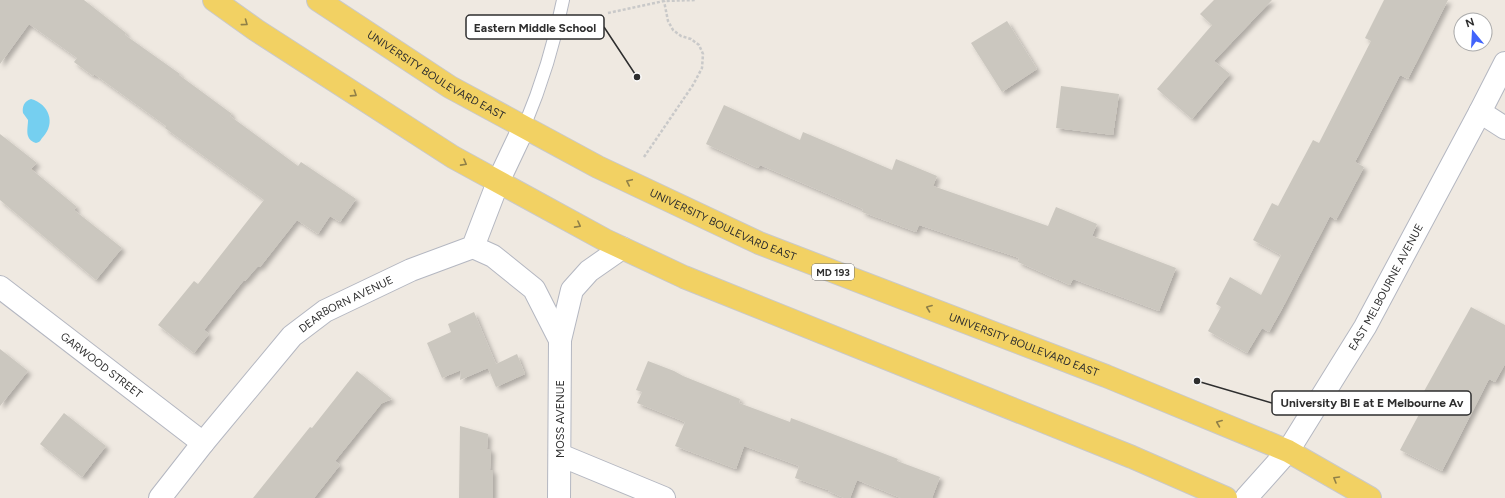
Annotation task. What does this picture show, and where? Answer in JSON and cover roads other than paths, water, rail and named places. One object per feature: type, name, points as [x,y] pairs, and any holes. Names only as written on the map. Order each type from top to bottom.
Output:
[{"type":"main road","points":[[214,0],[256,30],[453,157],[622,248],[684,277],[1125,454],[1226,498]]},
{"type":"main road","name":"UNIVERSITY BOULEVARD EAST","points":[[318,0],[450,87],[598,167],[758,243],[1106,376],[1288,451],[1370,498]]},
{"type":"street","name":"EAST MELBOURNE AVENUE","points":[[1246,498],[1288,451],[1365,327],[1480,112],[1505,62]]},
{"type":"street","points":[[1480,112],[1505,128]]},
{"type":"street","points":[[474,247],[498,182],[524,127]]},
{"type":"street","name":"MOSS AVENUE","points":[[474,247],[493,256],[534,289],[560,340]]},
{"type":"street","name":"DEARBORN AVENUE","points":[[160,498],[203,442],[292,336],[325,311],[411,270],[474,247]]},
{"type":"street","name":"MOSS AVENUE","points":[[559,498],[560,340],[572,290],[589,271],[622,248]]},
{"type":"street","name":"GARWOOD STREET","points":[[0,287],[203,442]]},
{"type":"street","points":[[560,455],[664,498]]},
{"type":"lane","points":[[524,127],[539,91],[555,41],[563,0]]},
{"type":"water","points":[[31,99],[42,105],[49,115],[50,120],[47,132],[40,141],[36,143],[28,136],[28,120],[23,113],[24,104]]},
{"type":"place","name":"Eastern Middle School","points":[[637,77]]},
{"type":"place","name":"University Bl E at E Melbourne Av","points":[[1197,381]]}]
